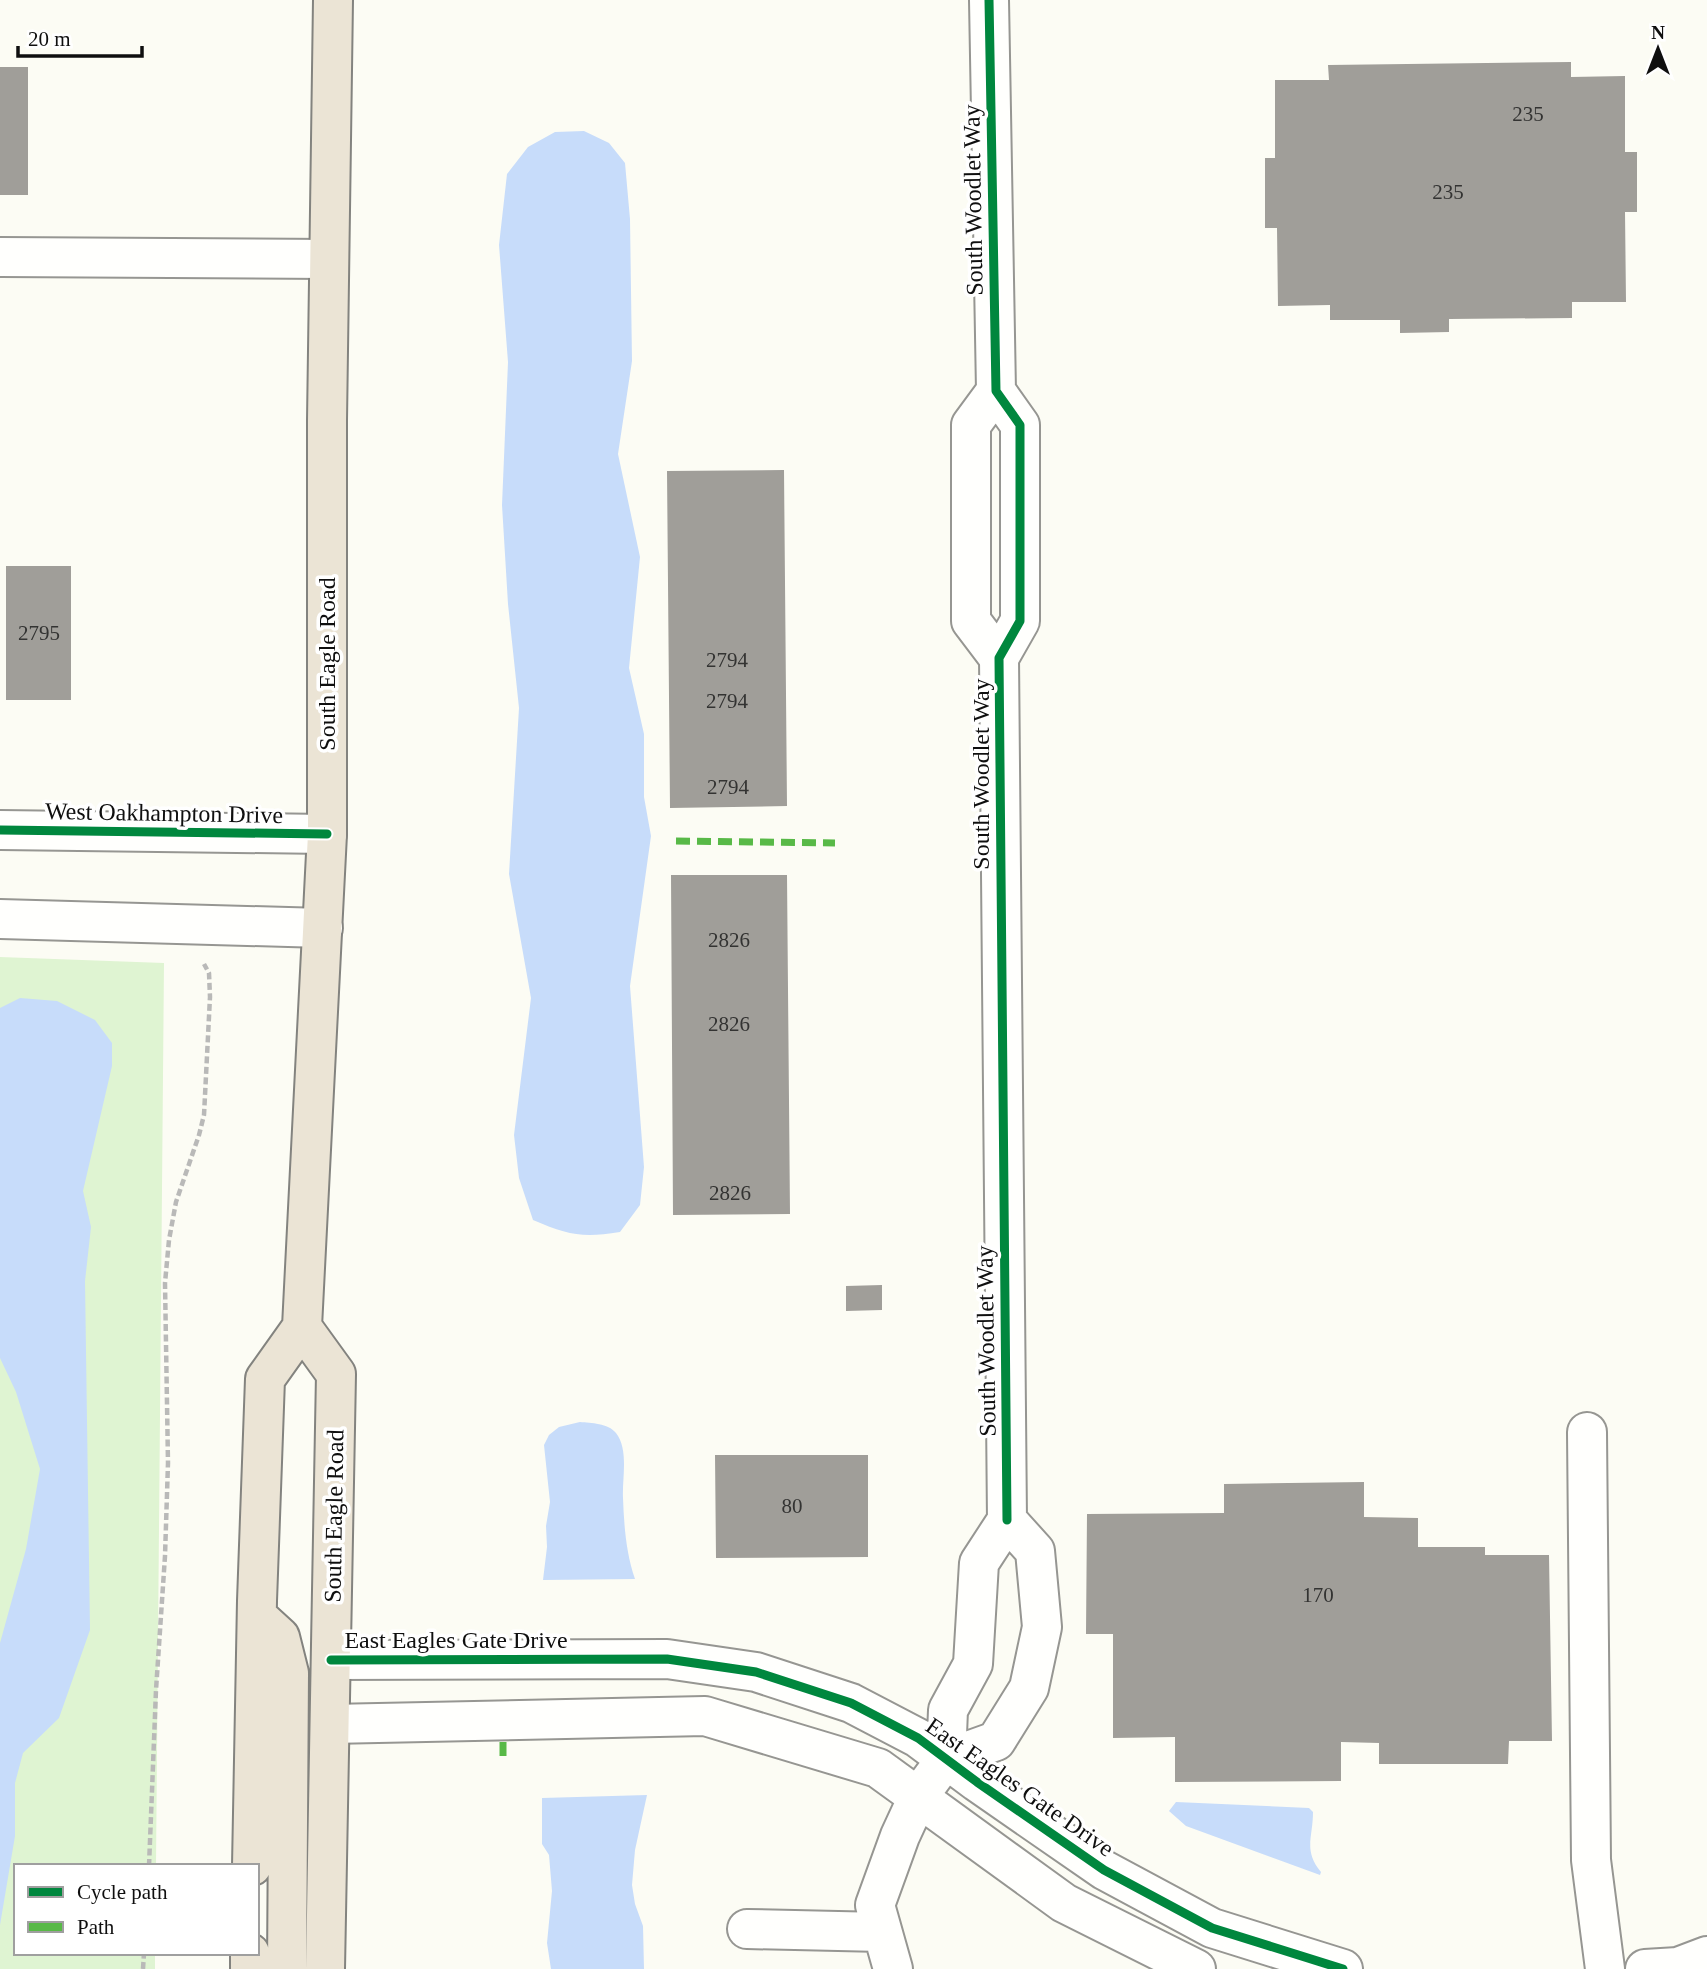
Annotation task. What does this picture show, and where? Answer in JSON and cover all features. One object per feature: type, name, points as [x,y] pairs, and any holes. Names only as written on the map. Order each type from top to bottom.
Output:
[{"type":"highway","name":"South Eagle Road","points":[[325,1969],[337,1374],[302,1327],[327,834],[329,260],[333,0]]},
{"type":"highway","points":[[252,1864],[265,1379],[302,1327]]},
{"type":"highway","points":[[257,1616],[280,1637],[289,1673],[287,1969]]},
{"type":"street","name":"South Woodlet Way","points":[[989,0],[996,391],[971,425],[971,621],[999,658],[1007,1520]]},
{"type":"street","points":[[0,257],[329,260]]},
{"type":"street","name":"West Oakhampton Drive","points":[[0,830],[327,834]]},
{"type":"street","points":[[0,919],[323,928]]},
{"type":"street","points":[[1587,1432],[1591,1860],[1605,1969]]},
{"type":"street","points":[[893,1969],[875,1905],[900,1836],[918,1797],[946,1759],[996,1741],[1029,1688],[1042,1628],[1035,1551],[1007,1520],[979,1563],[973,1664],[948,1710],[946,1759]]},
{"type":"street","name":"East Eagles Gate Drive","points":[[331,1660],[667,1659],[756,1672],[851,1703],[918,1738],[1104,1870],[1212,1928],[1343,1969]]},
{"type":"street","points":[[330,1724],[705,1716],[878,1768],[1064,1903],[1196,1969]]},
{"type":"street","points":[[747,1929],[882,1932]]},
{"type":"street","points":[[1645,1969],[1678,1967],[1707,1956]]},
{"type":"path","points":[[149,1864],[168,1463],[165,1283],[176,1202],[204,1115],[205,1048],[210,997],[209,973],[203,962]]},
{"type":"green space","points":[[0,957],[164,963],[156,1864],[14,1864],[14,1955],[155,1955],[155,1969],[0,1969]]},
{"type":"water","points":[[584,131],[609,143],[625,163],[630,219],[632,361],[618,454],[640,557],[629,668],[644,734],[644,797],[651,836],[630,986],[644,1167],[640,1205],[620,1232],[595,1235],[566,1232],[533,1220],[519,1178],[514,1135],[531,998],[509,874],[519,708],[508,604],[502,505],[508,362],[499,245],[507,174],[528,147],[555,132]]},
{"type":"water","points":[[20,998],[57,1001],[95,1020],[112,1043],[112,1066],[83,1191],[91,1227],[85,1281],[90,1630],[59,1718],[23,1753],[15,1783],[15,1836],[0,1925],[0,1643],[26,1549],[40,1469],[16,1392],[0,1358],[0,1008]]},
{"type":"water","points":[[580,1422],[609,1427],[620,1440],[624,1456],[625,1529],[635,1579],[543,1580],[550,1502],[544,1445],[549,1435],[559,1427]]},
{"type":"water","points":[[647,1795],[635,1850],[632,1885],[643,1926],[644,1969],[551,1969],[547,1943],[552,1891],[549,1855],[542,1844],[542,1798]]},
{"type":"water","points":[[1176,1802],[1309,1808],[1313,1812],[1310,1843],[1312,1857],[1321,1872],[1320,1875],[1186,1826],[1169,1811]]},
{"type":"building","points":[[1571,62],[1571,77],[1625,76],[1625,152],[1637,152],[1637,212],[1625,212],[1626,302],[1572,302],[1572,318],[1449,319],[1449,332],[1400,333],[1400,320],[1330,320],[1330,305],[1278,306],[1277,228],[1265,228],[1265,158],[1275,158],[1275,80],[1329,80],[1328,65]]},
{"type":"building","points":[[0,67],[28,67],[28,195],[0,195]]},
{"type":"building","points":[[784,470],[787,806],[670,808],[667,471]]},
{"type":"building","points":[[6,566],[71,566],[71,700],[6,700]]},
{"type":"building","points":[[671,875],[787,875],[790,1214],[673,1215]]},
{"type":"building","points":[[882,1285],[882,1310],[846,1311],[846,1286]]},
{"type":"building","points":[[715,1455],[868,1455],[868,1557],[716,1558]]},
{"type":"building","points":[[1364,1482],[1364,1517],[1418,1518],[1418,1547],[1485,1547],[1485,1555],[1549,1555],[1552,1741],[1509,1741],[1508,1764],[1379,1764],[1379,1743],[1341,1742],[1341,1781],[1175,1782],[1175,1737],[1113,1738],[1113,1634],[1086,1634],[1087,1514],[1224,1513],[1224,1484]]},
{"type":"marked path","points":[[676,841],[835,843]]},
{"type":"marked path","points":[[503,1742],[503,1759]]},
{"type":"cycle path","points":[[989,0],[996,391],[1020,425],[1020,621],[999,658],[1007,1520]]},
{"type":"cycle path","points":[[0,830],[327,834]]},
{"type":"cycle path","points":[[331,1660],[667,1659],[756,1672],[851,1703],[918,1738],[1104,1870],[1212,1928],[1343,1969]]}]
